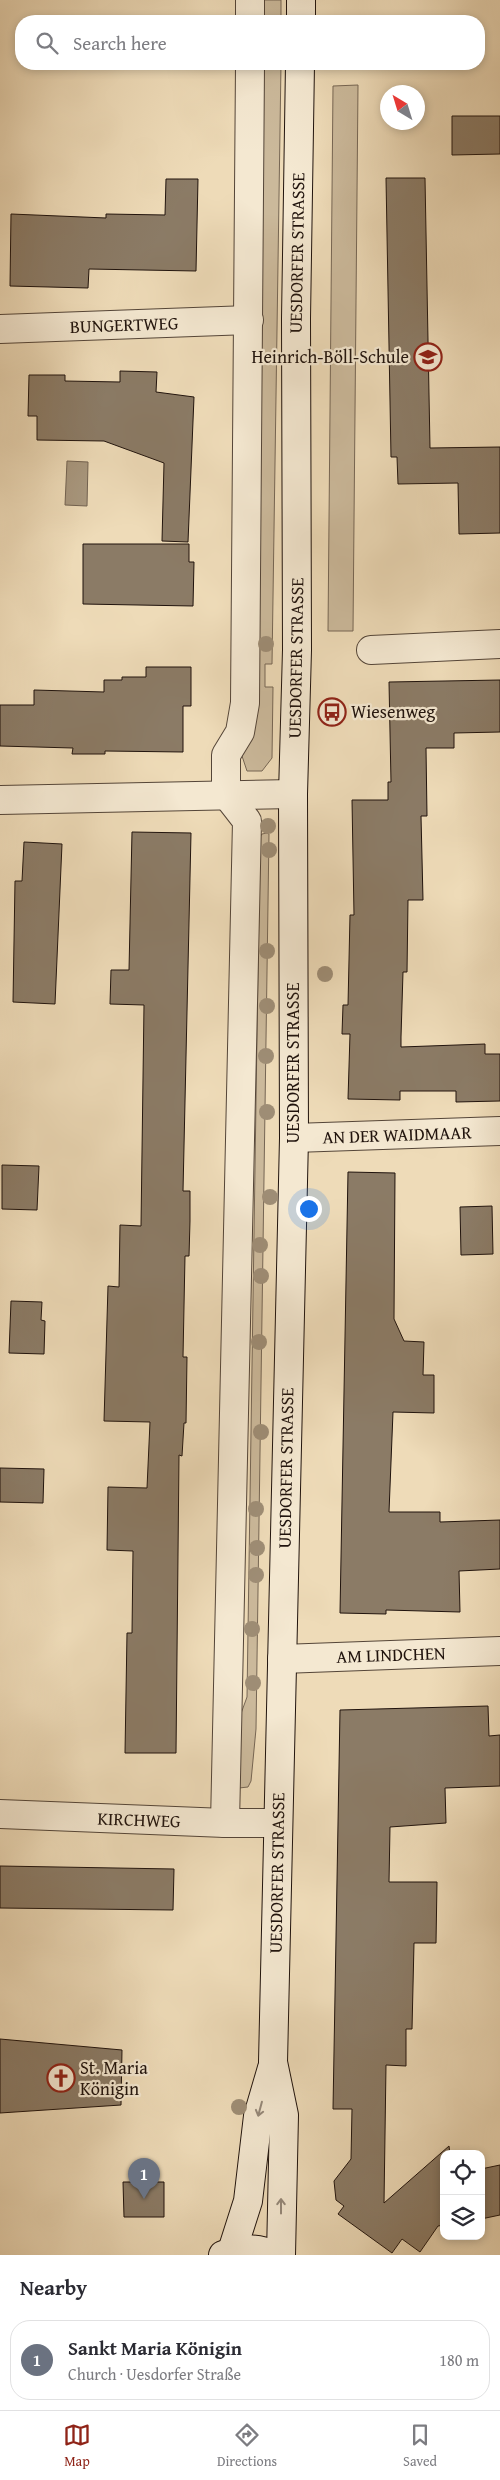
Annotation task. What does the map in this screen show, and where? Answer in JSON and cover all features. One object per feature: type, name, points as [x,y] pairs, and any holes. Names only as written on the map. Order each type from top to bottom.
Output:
[{"type":"street","points":[[250,0],[250,15]]},
{"type":"street","points":[[301,0],[301,15]]},
{"type":"street","points":[[225,1823],[246,821],[226,794],[226,755],[240,732],[245,703],[250,70]]},
{"type":"street","name":"UESDORFER STRASSE","points":[[281,2255],[284,2115],[273,2062],[294,1138],[293,794],[297,650],[296,319],[300,70]]},
{"type":"street","name":"BUNGERTWEG","points":[[0,329],[249,320]]},
{"type":"street","points":[[371,650],[500,644]]},
{"type":"street","points":[[0,800],[293,794]]},
{"type":"street","name":"AN DER WAIDMAAR","points":[[294,1138],[500,1131]]},
{"type":"street","name":"AM LINDCHEN","points":[[282,1659],[500,1651]]},
{"type":"street","name":"KIRCHWEG","points":[[0,1814],[225,1823],[278,1823]]},
{"type":"street","name":"UESDORFER STRASSE","points":[[228,2253],[248,2201],[258,2116],[273,2062]]},
{"type":"street","points":[[228,2253],[258,2250],[273,2255]]},
{"type":"shaded area","points":[[262,0],[281,0],[281,15],[262,15]]},
{"type":"shaded area","points":[[261,70],[281,70],[272,664],[265,664],[265,687],[273,687],[272,758],[262,771],[247,771],[242,756],[244,750]]},
{"type":"shaded area","points":[[358,85],[353,631],[328,631],[333,86]]},
{"type":"shaded area","points":[[67,461],[88,462],[87,506],[65,505]]},
{"type":"shaded area","points":[[262,834],[269,834],[256,1729],[251,1781],[248,1787],[239,1788],[235,1730],[247,1697],[260,837]]},
{"type":"building","points":[[452,116],[500,116],[500,154],[452,155]]},
{"type":"building","points":[[386,178],[425,178],[430,448],[500,447],[500,533],[459,534],[458,483],[398,484],[397,457],[391,457]]},
{"type":"building","points":[[166,179],[198,179],[196,271],[89,269],[88,288],[10,286],[11,214],[106,218],[106,214],[165,215]]},
{"type":"building","points":[[120,371],[157,372],[156,392],[194,397],[188,542],[162,541],[164,463],[104,441],[37,440],[37,416],[28,416],[29,375],[65,375],[65,381],[120,382]]},
{"type":"building","points":[[83,544],[189,544],[189,562],[194,562],[193,606],[83,604]]},
{"type":"building","points":[[146,667],[191,667],[191,706],[183,706],[183,752],[105,751],[105,754],[72,754],[73,748],[0,746],[0,705],[34,705],[34,690],[104,692],[104,680],[122,680],[122,677],[146,677]]},
{"type":"building","points":[[500,680],[500,732],[454,733],[454,748],[426,748],[427,816],[421,816],[423,900],[408,900],[407,972],[403,972],[401,1047],[485,1044],[485,1054],[500,1054],[500,1101],[456,1102],[456,1091],[400,1091],[400,1100],[348,1099],[350,1034],[342,1034],[343,1005],[348,1005],[350,915],[354,915],[352,800],[388,800],[388,782],[391,782],[389,682]]},
{"type":"building","points":[[132,832],[191,833],[183,1191],[190,1191],[190,1221],[189,1256],[185,1256],[183,1357],[187,1357],[186,1423],[184,1423],[182,1456],[179,1455],[176,1753],[125,1753],[127,1633],[132,1633],[133,1551],[107,1550],[108,1487],[147,1488],[150,1422],[104,1421],[108,1286],[119,1287],[120,1225],[141,1226],[144,1005],[110,1004],[111,970],[129,970]]},
{"type":"building","points":[[24,842],[62,844],[55,1004],[13,1002],[15,881],[22,881]]},
{"type":"building","points":[[2,1165],[39,1166],[37,1210],[2,1209]]},
{"type":"building","points":[[348,1172],[395,1173],[394,1319],[404,1341],[424,1342],[423,1375],[434,1375],[434,1413],[393,1412],[389,1512],[440,1512],[440,1522],[500,1520],[500,1569],[459,1571],[460,1612],[386,1610],[386,1614],[340,1613]]},
{"type":"building","points":[[492,1206],[493,1254],[461,1255],[460,1207]]},
{"type":"building","points":[[11,1301],[42,1302],[41,1320],[45,1321],[44,1354],[9,1353]]},
{"type":"building","points":[[0,1468],[44,1469],[43,1503],[0,1502]]},
{"type":"building","points":[[488,1706],[489,1736],[500,1735],[500,1786],[445,1788],[446,1823],[390,1827],[389,1882],[437,1882],[436,1943],[414,1943],[412,2029],[406,2029],[406,2066],[386,2065],[384,2203],[440,2154],[440,2226],[420,2252],[402,2239],[392,2253],[338,2214],[344,2206],[336,2200],[334,2181],[351,2159],[352,2109],[333,2109],[340,1710]]},
{"type":"building","points":[[0,1866],[174,1869],[173,1910],[0,1908]]},
{"type":"building","name":"St. Maria Königin","points":[[0,2039],[122,2050],[121,2105],[0,2113]]},
{"type":"building","points":[[500,2165],[500,2215],[485,2218],[485,2195],[485,2168]]},
{"type":"building","points":[[123,2182],[164,2182],[164,2217],[124,2217]]},
{"type":"place","name":"Heinrich-Böll-Schule","points":[[428,357]]},
{"type":"place","name":"Wiesenweg","points":[[332,712]]},
{"type":"place","name":"St. Maria Königin","points":[[61,2078]]},
{"type":"place","name":"Sankt Maria Königin","points":[[144,2199]]}]
